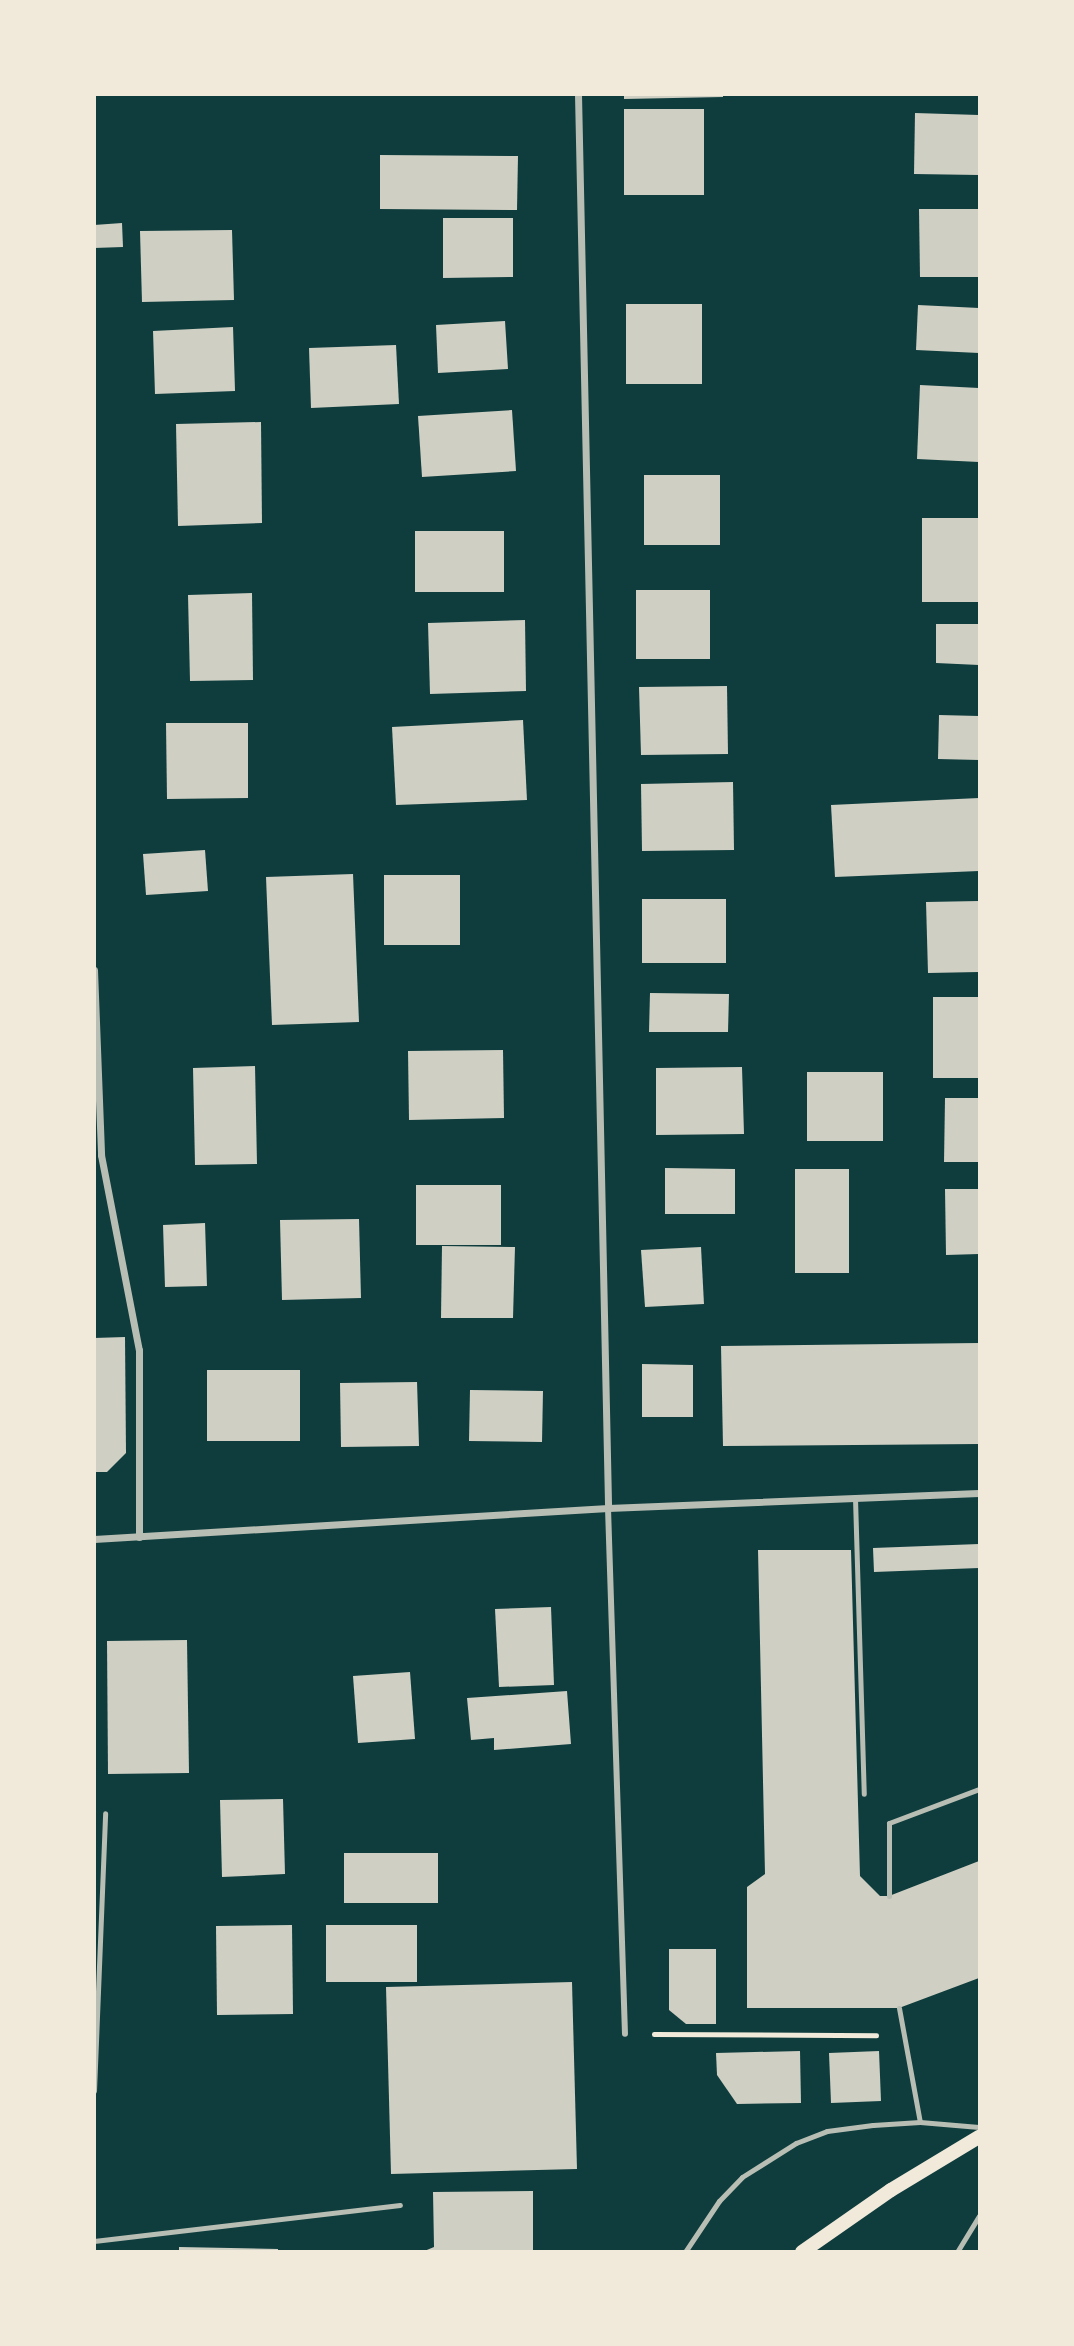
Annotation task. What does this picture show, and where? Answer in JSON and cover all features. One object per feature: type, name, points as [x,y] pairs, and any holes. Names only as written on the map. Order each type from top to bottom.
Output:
[{"type":"main road","points":[[802,2252],[891,2190],[979,2137]]},
{"type":"street","points":[[578,94],[608,1508],[625,2034]]},
{"type":"street","points":[[94,970],[101,1155],[139,1350],[139,1536]]},
{"type":"street","points":[[94,1539],[608,1508],[979,1493]]},
{"type":"lane","points":[[855,1498],[864,1794]]},
{"type":"lane","points":[[890,1896],[890,1823],[979,1789]]},
{"type":"lane","points":[[94,2091],[105,1813]]},
{"type":"lane","points":[[899,2008],[901,2035],[920,2122]]},
{"type":"lane","points":[[685,2252],[719,2200],[766,2158],[827,2131],[920,2122],[979,2127]]},
{"type":"lane","points":[[94,2241],[400,2205]]},
{"type":"lane","points":[[957,2252],[979,2216]]},
{"type":"path","points":[[625,2034],[901,2035]]},
{"type":"building","points":[[624,94],[723,94],[723,97],[624,99]]},
{"type":"building","points":[[624,109],[704,109],[704,195],[624,195]]},
{"type":"building","points":[[915,113],[979,115],[979,175],[914,174]]},
{"type":"building","points":[[380,155],[518,156],[517,210],[380,209]]},
{"type":"building","points":[[919,209],[979,209],[979,277],[920,277]]},
{"type":"building","points":[[443,218],[513,218],[513,277],[443,278]]},
{"type":"building","points":[[122,223],[123,247],[94,248],[94,225]]},
{"type":"building","points":[[232,230],[234,300],[142,302],[140,231]]},
{"type":"building","points":[[626,304],[702,304],[702,384],[626,384]]},
{"type":"building","points":[[918,305],[979,308],[979,353],[916,350]]},
{"type":"building","points":[[505,321],[508,369],[438,373],[436,325]]},
{"type":"building","points":[[233,327],[235,391],[155,394],[153,331]]},
{"type":"building","points":[[396,345],[399,404],[311,408],[309,348]]},
{"type":"building","points":[[920,385],[979,388],[979,462],[917,459]]},
{"type":"building","points":[[512,410],[516,471],[422,477],[418,416]]},
{"type":"building","points":[[261,422],[262,523],[178,526],[176,424]]},
{"type":"building","points":[[644,475],[720,475],[720,545],[644,545]]},
{"type":"building","points":[[922,518],[979,518],[979,602],[922,602]]},
{"type":"building","points":[[415,531],[504,531],[504,592],[415,592]]},
{"type":"building","points":[[636,590],[710,590],[710,659],[636,659]]},
{"type":"building","points":[[252,593],[253,680],[190,681],[188,595]]},
{"type":"building","points":[[525,620],[526,691],[430,694],[428,623]]},
{"type":"building","points":[[936,624],[979,624],[979,665],[936,663]]},
{"type":"building","points":[[727,686],[728,754],[641,755],[639,687]]},
{"type":"building","points":[[939,715],[979,716],[979,760],[938,759]]},
{"type":"building","points":[[523,720],[527,800],[396,805],[392,727]]},
{"type":"building","points":[[166,723],[248,723],[248,798],[167,799]]},
{"type":"building","points":[[733,782],[734,850],[642,851],[641,784]]},
{"type":"building","points":[[979,798],[979,871],[835,877],[831,805]]},
{"type":"building","points":[[205,850],[208,891],[146,895],[143,854]]},
{"type":"building","points":[[353,874],[359,1022],[272,1025],[266,877]]},
{"type":"building","points":[[384,875],[460,875],[460,945],[384,945]]},
{"type":"building","points":[[642,899],[726,899],[726,963],[642,963]]},
{"type":"building","points":[[979,901],[979,972],[928,973],[926,902]]},
{"type":"building","points":[[650,993],[729,994],[728,1032],[649,1032]]},
{"type":"building","points":[[933,997],[979,997],[979,1078],[933,1078]]},
{"type":"building","points":[[503,1050],[504,1118],[409,1120],[408,1051]]},
{"type":"building","points":[[255,1066],[257,1164],[195,1165],[193,1068]]},
{"type":"building","points":[[742,1067],[744,1134],[656,1135],[656,1068]]},
{"type":"building","points":[[807,1072],[883,1072],[883,1141],[807,1141]]},
{"type":"building","points":[[945,1098],[979,1098],[979,1162],[944,1162]]},
{"type":"building","points":[[665,1168],[735,1169],[735,1214],[665,1214]]},
{"type":"building","points":[[795,1169],[849,1169],[849,1273],[795,1273]]},
{"type":"building","points":[[416,1185],[501,1185],[501,1245],[416,1245]]},
{"type":"building","points":[[945,1189],[979,1189],[979,1254],[946,1255]]},
{"type":"building","points":[[359,1219],[361,1298],[282,1300],[280,1220]]},
{"type":"building","points":[[205,1223],[207,1286],[165,1287],[163,1225]]},
{"type":"building","points":[[442,1246],[515,1247],[513,1318],[441,1318]]},
{"type":"building","points":[[701,1247],[704,1304],[645,1307],[641,1250]]},
{"type":"building","points":[[125,1337],[126,1453],[107,1472],[94,1472],[94,1338]]},
{"type":"building","points":[[979,1343],[979,1444],[723,1446],[721,1346]]},
{"type":"building","points":[[642,1364],[693,1365],[693,1417],[642,1417]]},
{"type":"building","points":[[207,1370],[300,1370],[300,1441],[207,1441]]},
{"type":"building","points":[[417,1382],[419,1446],[341,1447],[340,1383]]},
{"type":"building","points":[[470,1390],[543,1391],[542,1442],[469,1441]]},
{"type":"building","points":[[979,1544],[979,1568],[874,1572],[873,1548]]},
{"type":"building","points":[[758,1550],[851,1550],[860,1876],[880,1896],[889,1896],[979,1861],[979,1978],[899,2008],[747,2008],[747,1887],[765,1874]]},
{"type":"building","points":[[551,1607],[554,1685],[499,1687],[495,1609]]},
{"type":"building","points":[[187,1640],[189,1773],[108,1774],[107,1641]]},
{"type":"building","points":[[410,1672],[415,1739],[358,1743],[353,1676]]},
{"type":"building","points":[[567,1691],[571,1744],[494,1750],[494,1738],[471,1740],[467,1698]]},
{"type":"building","points":[[283,1799],[285,1874],[222,1877],[220,1800]]},
{"type":"building","points":[[344,1853],[438,1853],[438,1903],[344,1903]]},
{"type":"building","points":[[292,1925],[293,2014],[217,2015],[216,1926]]},
{"type":"building","points":[[326,1925],[417,1925],[417,1982],[326,1982]]},
{"type":"building","points":[[669,1949],[716,1949],[716,2024],[686,2024],[669,2010]]},
{"type":"building","points":[[572,1982],[577,2169],[391,2174],[386,1987]]},
{"type":"building","points":[[800,2051],[801,2103],[737,2104],[717,2075],[716,2053]]},
{"type":"building","points":[[879,2051],[881,2101],[831,2103],[829,2053]]},
{"type":"building","points":[[533,2191],[533,2252],[422,2252],[434,2247],[433,2192]]},
{"type":"building","points":[[179,2247],[278,2249],[278,2252],[179,2252]]}]
